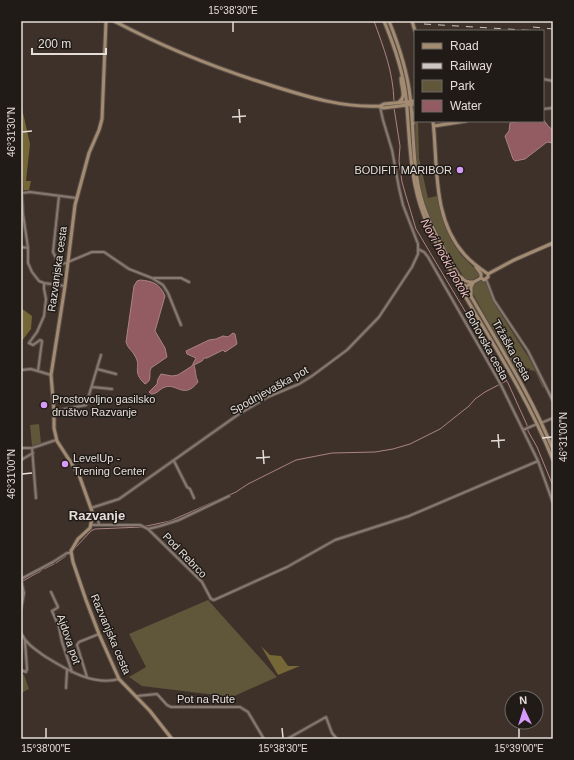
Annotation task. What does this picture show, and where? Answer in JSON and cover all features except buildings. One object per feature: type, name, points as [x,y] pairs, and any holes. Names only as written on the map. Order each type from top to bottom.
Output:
[{"type":"street","name":"Razvanjska cesta","points":[[98,525],[98,521],[93,514],[85,496],[79,475],[56,440],[50,375],[65,286],[76,198],[89,153],[102,119],[106,21]]},
{"type":"street","points":[[114,21],[175,50],[262,83],[335,103],[353,106],[380,106],[383,108],[414,104]]},
{"type":"street","name":"Tržaška cesta","points":[[384,21],[396,54],[409,104],[411,166],[418,201],[424,217],[461,289],[508,369],[537,424],[553,460]]},
{"type":"street","name":"Tržaška cesta","points":[[389,21],[404,62],[413,128],[415,165],[427,215],[442,247],[541,422],[553,450]]},
{"type":"street","points":[[398,105],[403,96],[401,80],[402,75]]},
{"type":"street","points":[[409,104],[414,102]]},
{"type":"street","points":[[380,106],[382,120],[392,150],[400,194],[416,237],[418,249]]},
{"type":"street","points":[[413,128],[414,120]]},
{"type":"street","points":[[433,122],[438,186],[444,216],[454,241],[464,254],[486,273],[488,277],[486,279],[484,280],[474,264]]},
{"type":"street","points":[[434,126],[460,122]]},
{"type":"street","points":[[21,178],[23,214],[28,248],[28,263],[32,272],[39,281],[65,286]]},
{"type":"street","points":[[22,193],[30,192],[76,198]]},
{"type":"street","points":[[60,196],[53,252],[60,264],[92,252],[104,252],[129,269],[152,278],[163,285],[168,293],[181,325]]},
{"type":"street","points":[[461,289],[486,273],[553,244]]},
{"type":"street","points":[[21,247],[28,248]]},
{"type":"street","name":"Bohovska cesta","points":[[418,249],[424,252],[428,257],[500,383],[538,461],[553,503]]},
{"type":"street","name":"Spodnjevaška pot","points":[[91,508],[119,499],[239,414],[268,397],[299,384],[347,350],[379,317],[412,267],[418,249]]},
{"type":"street","points":[[455,270],[464,280],[474,282]]},
{"type":"street","points":[[152,278],[181,278],[189,282]]},
{"type":"street","name":"Tržaška cesta","points":[[486,279],[494,300],[528,351],[553,400]]},
{"type":"street","points":[[471,297],[471,287],[474,282]]},
{"type":"street","points":[[38,371],[42,341],[40,340],[33,345],[29,344],[37,332],[45,312],[46,299],[44,283]]},
{"type":"street","points":[[54,411],[86,405],[100,355]]},
{"type":"street","points":[[21,370],[32,369],[50,375]]},
{"type":"street","points":[[97,369],[116,374]]},
{"type":"street","points":[[92,387],[112,389]]},
{"type":"street","points":[[524,430],[530,426],[553,418]]},
{"type":"street","points":[[21,448],[32,448],[56,440]]},
{"type":"street","points":[[32,448],[36,498]]},
{"type":"street","points":[[21,460],[33,453]]},
{"type":"street","points":[[174,461],[194,498]]},
{"type":"street","name":"Pod Rebrco","points":[[147,528],[202,582],[211,599],[214,600],[287,567],[335,540],[409,516],[538,461]]},
{"type":"street","points":[[91,525],[142,526],[147,528],[179,520],[229,496]]},
{"type":"street","name":"Razvanjska cesta","points":[[93,514],[91,525],[76,543],[71,553],[78,580],[99,634],[119,679],[137,696],[172,739]]},
{"type":"street","points":[[21,609],[24,593],[21,580],[67,553],[71,553]]},
{"type":"street","name":"Ajdova pot","points":[[51,592],[58,607],[52,611],[60,627],[62,642],[72,672]]},
{"type":"street","points":[[21,633],[25,640],[34,649],[67,670],[87,677],[111,681],[119,679]]},
{"type":"street","points":[[87,677],[77,645],[79,642],[99,634]]},
{"type":"street","points":[[21,670],[26,672],[28,669],[25,640]]},
{"type":"street","points":[[66,688],[67,670]]},
{"type":"street","name":"Pot na Rute","points":[[137,696],[157,694],[167,706],[171,707],[240,707],[248,712],[264,739]]},
{"type":"street","points":[[287,739],[326,717],[332,733],[337,739]]},
{"type":"green space","points":[[415,122],[418,122],[419,158],[428,198],[437,196],[451,240],[461,255],[479,273],[479,276],[472,280],[465,279],[442,243],[431,221],[426,209],[417,173]]},
{"type":"green space","points":[[481,281],[486,283],[497,308],[529,358],[544,387],[543,388],[535,371],[530,370],[529,368],[522,370],[520,373],[514,368],[472,292],[474,284]]},
{"type":"green space","points":[[39,424],[41,443],[32,446],[30,425]]},
{"type":"green space","points":[[208,600],[277,677],[232,697],[142,686],[129,677],[146,667],[129,634]]},
{"type":"green space","points":[[21,673],[24,675],[29,689],[21,693]]},
{"type":"shaded area","points":[[21,104],[30,144],[26,181],[31,181],[29,190],[23,190],[21,179]]},
{"type":"shaded area","points":[[21,308],[32,316],[31,329],[21,342]]},
{"type":"shaded area","points":[[261,646],[270,655],[281,656],[288,666],[300,666],[278,675]]},
{"type":"water","points":[[544,120],[553,130],[553,143],[547,142],[525,159],[515,161],[505,136],[509,131],[510,123],[544,122]]},
{"type":"water","points":[[137,281],[149,281],[156,284],[165,296],[155,331],[165,348],[167,357],[151,368],[150,379],[145,384],[139,376],[137,360],[126,342],[134,286]]},
{"type":"water","points":[[233,333],[235,334],[237,344],[225,352],[223,350],[204,358],[202,361],[194,365],[198,382],[189,390],[181,390],[169,386],[153,394],[149,392],[157,384],[161,374],[172,376],[178,375],[192,366],[196,358],[187,354],[186,351],[209,340],[223,336],[228,337]]},
{"type":"waterway","name":"Novi hočki potok","points":[[374,21],[390,70],[394,101]]},
{"type":"waterway","name":"Novi hočki potok","points":[[394,108],[400,146],[399,161],[402,182],[416,229],[508,383],[553,486]]},
{"type":"waterway","points":[[75,548],[91,531],[95,529],[142,527],[170,521],[236,492],[248,484],[296,460],[332,453],[375,452],[410,444],[440,429],[469,406],[475,399],[506,381]]},
{"type":"waterway","points":[[56,563],[66,556]]},
{"type":"waterway","points":[[44,569],[54,564]]},
{"type":"waterway","points":[[38,573],[42,570]]},
{"type":"waterway","points":[[23,581],[37,573]]},
{"type":"railway","points":[[424,24],[523,30]]},
{"type":"railway","points":[[533,27],[553,29]]},
{"type":"place","name":"BODIFIT MARIBOR","points":[[460,170]]},
{"type":"place","name":"Prostovoljno gasilsko društvo Razvanje","points":[[44,405]]},
{"type":"place","name":"LevelUp - Trening Center","points":[[65,464]]},
{"type":"district","name":"Razvanje","points":[[97,515]]}]
